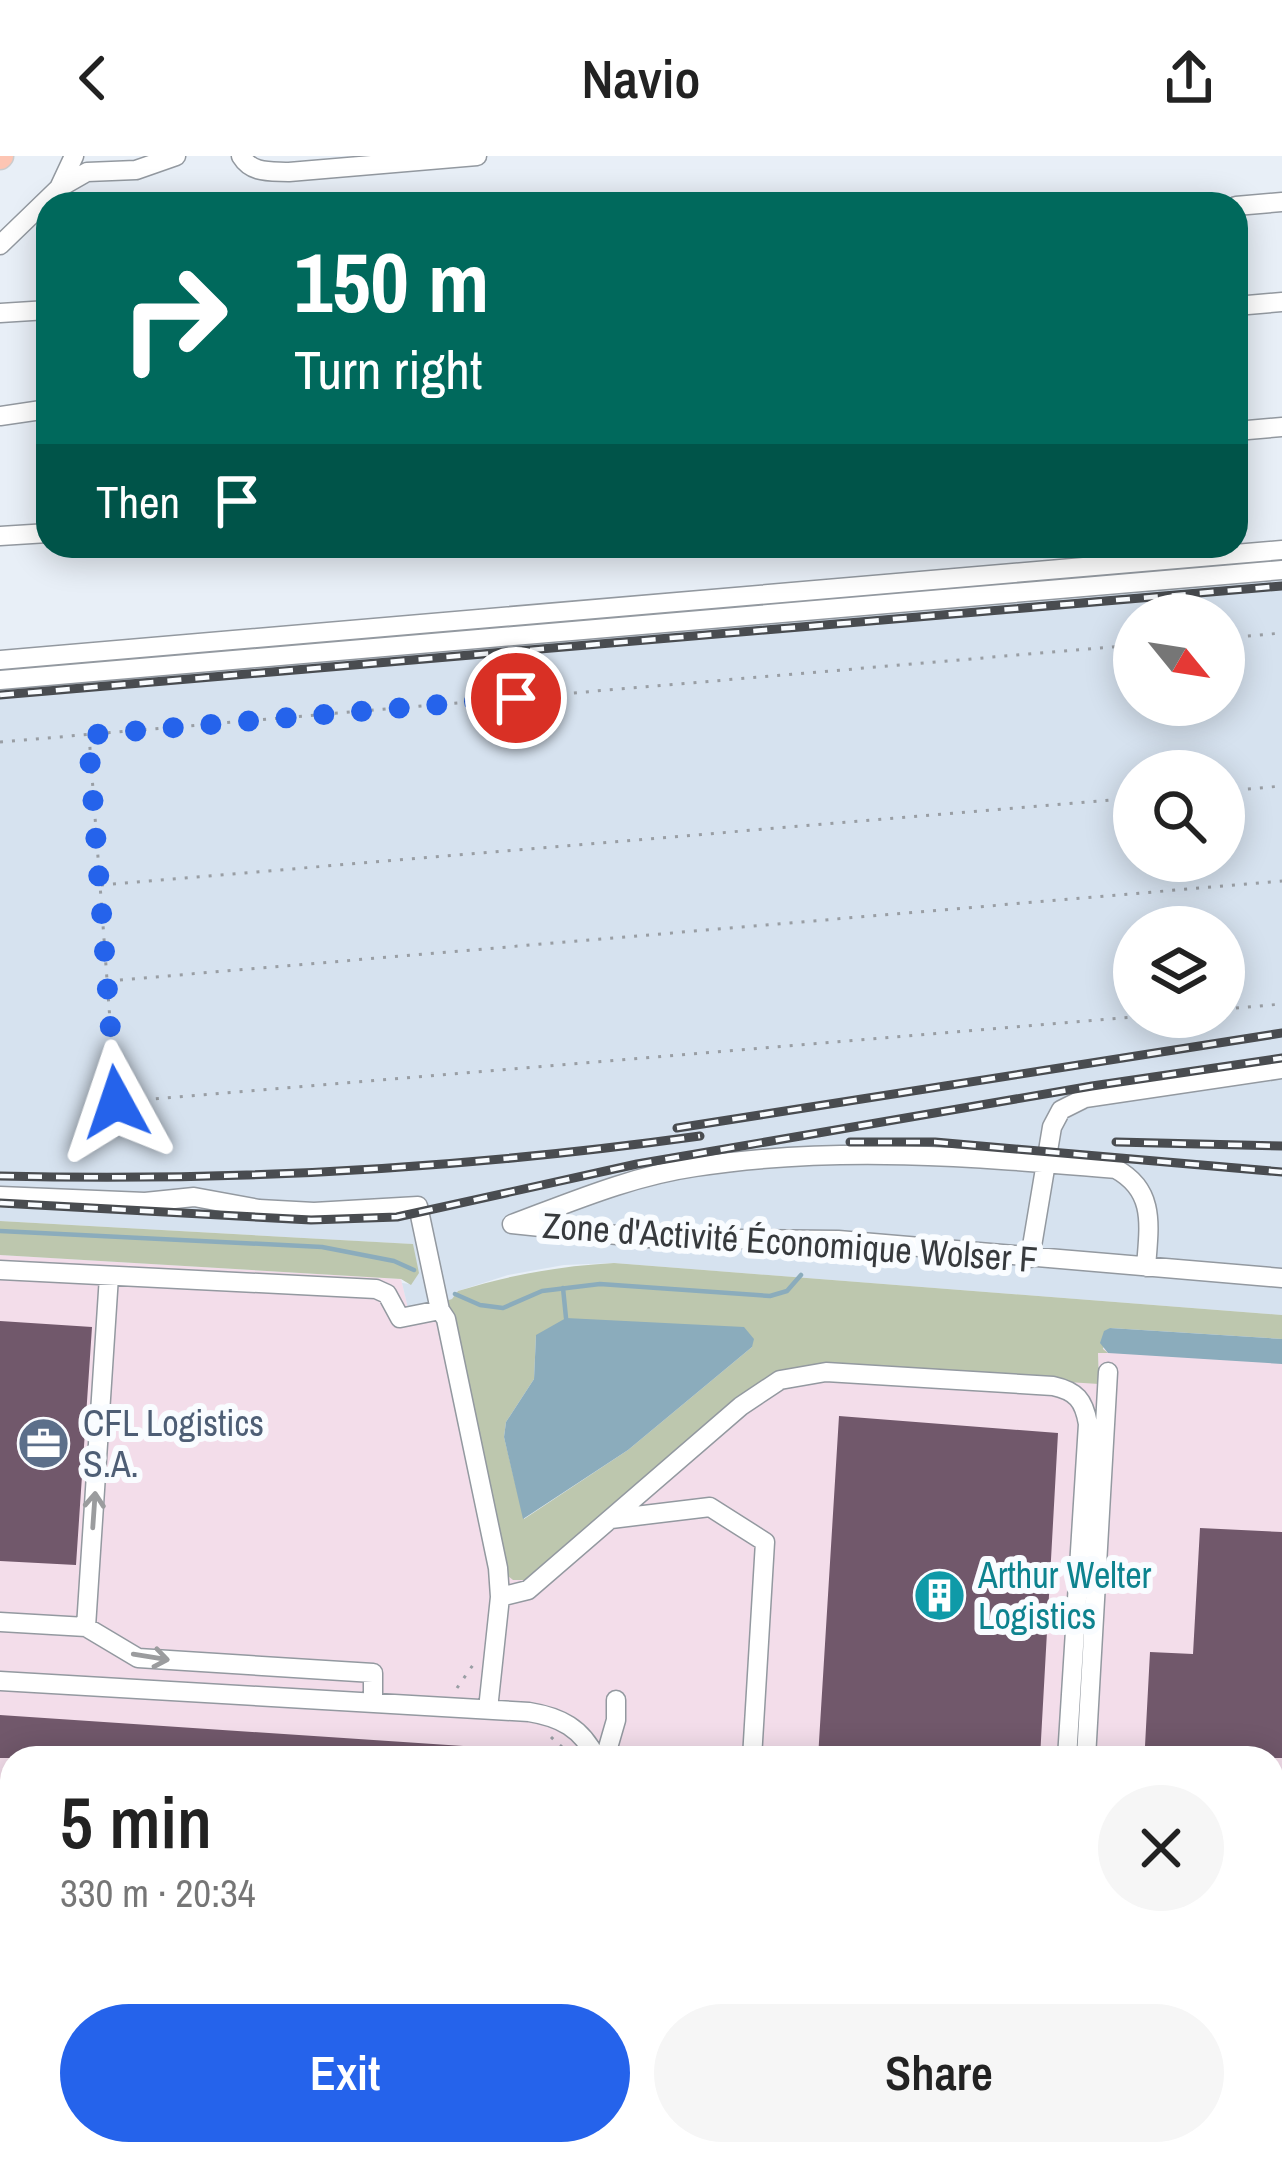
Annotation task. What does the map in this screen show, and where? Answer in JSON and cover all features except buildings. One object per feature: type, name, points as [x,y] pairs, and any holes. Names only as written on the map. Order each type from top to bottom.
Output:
[{"type":"lane","points":[[59,188],[74,156]]},
{"type":"lane","points":[[124,156],[146,166]]},
{"type":"lane","points":[[55,192],[87,172],[119,172],[176,156]]},
{"type":"lane","points":[[242,156],[247,165],[260,171],[290,172],[477,156]]},
{"type":"lane","points":[[1248,205],[1282,202]]},
{"type":"lane","points":[[0,245],[36,210]]},
{"type":"lane","points":[[1248,305],[1282,302]]},
{"type":"lane","points":[[0,313],[36,311]]},
{"type":"lane","points":[[0,431],[10,414]]},
{"type":"lane","points":[[1248,429],[1282,427]]},
{"type":"lane","points":[[0,536],[36,533]]},
{"type":"lane","points":[[1248,553],[1282,550]]},
{"type":"lane","points":[[0,660],[1189,558]]},
{"type":"lane","points":[[0,680],[1282,570]]},
{"type":"lane","points":[[1030,1258],[1052,1127],[1061,1110],[1085,1098],[1282,1070]]},
{"type":"lane","name":"Zone d'Activité Économique Wolser F","points":[[1146,1267],[1150,1218],[1145,1192],[1116,1169],[931,1154],[848,1153],[694,1167],[608,1189],[512,1224],[646,1238],[838,1240],[1030,1258],[1282,1278]]},
{"type":"lane","points":[[0,1196],[145,1202],[194,1196],[259,1209],[314,1212],[418,1206],[485,1497],[500,1597],[488,1709]]},
{"type":"lane","points":[[0,1270],[376,1289],[392,1301],[400,1318],[440,1306]]},
{"type":"lane","points":[[86,1627],[109,1276]]},
{"type":"lane","points":[[500,1597],[528,1589],[741,1406],[780,1380],[826,1372],[1072,1390],[1085,1405],[1088,1424],[1067,1746]]},
{"type":"lane","points":[[1087,1746],[1108,1372]]},
{"type":"lane","points":[[611,1519],[710,1507],[765,1542],[753,1746]]},
{"type":"lane","points":[[0,1622],[86,1627],[138,1658],[373,1673],[373,1703]]},
{"type":"lane","points":[[0,1681],[552,1716],[574,1727],[590,1746]]},
{"type":"lane","points":[[605,1746],[616,1720],[616,1700]]},
{"type":"path","points":[[1245,636],[1282,633]]},
{"type":"path","points":[[0,742],[1113,647]]},
{"type":"path","points":[[88,735],[116,1102],[1113,1018]]},
{"type":"path","points":[[1245,789],[1282,786]]},
{"type":"path","points":[[99,886],[1113,800]]},
{"type":"path","points":[[106,981],[1282,881]]},
{"type":"path","points":[[1245,1007],[1282,1004]]},
{"type":"path","points":[[450,1707],[472,1662],[495,1662]]},
{"type":"shaded area","points":[[1282,580],[1282,1315],[614,1263],[564,1265],[508,1275],[458,1291],[453,1299],[408,1308],[402,1283],[411,1284],[412,1244],[0,1221],[0,689],[1113,594],[1113,726],[1245,726],[1245,594],[1117,594]]},
{"type":"shaded area","points":[[0,1255],[401,1279],[408,1308],[439,1303],[498,1567],[513,1579],[525,1580],[738,1403],[803,1370],[1099,1383],[1098,1352],[1105,1353],[1103,1349],[1282,1339],[1282,1746],[0,1746]]},
{"type":"green space","points":[[0,1221],[413,1244],[419,1273],[411,1285],[401,1279],[0,1255]]},
{"type":"green space","points":[[614,1263],[1282,1315],[1282,1339],[1110,1328],[1103,1349],[1108,1353],[1098,1353],[1099,1384],[825,1367],[738,1403],[525,1580],[513,1580],[498,1568],[439,1303],[458,1291],[497,1280]],"holes":[[[536,1335],[752,1347],[628,1450],[524,1519],[504,1437],[506,1422],[534,1379]]]},
{"type":"water","points":[[566,1318],[744,1327],[754,1339],[752,1347],[628,1450],[523,1519],[504,1437],[506,1422],[534,1379],[536,1335]]},
{"type":"water","points":[[1110,1328],[1282,1339],[1282,1364],[1108,1353],[1100,1343]]},
{"type":"waterway","points":[[0,1231],[322,1247],[394,1261],[414,1270]]},
{"type":"waterway","points":[[455,1294],[503,1308],[542,1291],[600,1284],[770,1296],[787,1291],[801,1275]]},
{"type":"waterway","points":[[563,1288],[566,1318]]},
{"type":"railway","points":[[0,695],[1282,586]]},
{"type":"railway","points":[[677,1128],[1282,1033]]},
{"type":"railway","points":[[0,1203],[311,1220],[397,1217],[637,1164],[1282,1058]]},
{"type":"railway","points":[[0,1176],[176,1177],[351,1170],[526,1157],[700,1136]]},
{"type":"railway","points":[[850,1142],[935,1142],[1282,1172]]},
{"type":"railway","points":[[1116,1142],[1282,1146]]},
{"type":"place","name":"CFL Logistics S.A.","points":[[44,1444]]},
{"type":"place","name":"Arthur Welter Logistics","points":[[939,1596]]},
{"type":"route","points":[[116,1102],[88,735],[516,698]]}]
